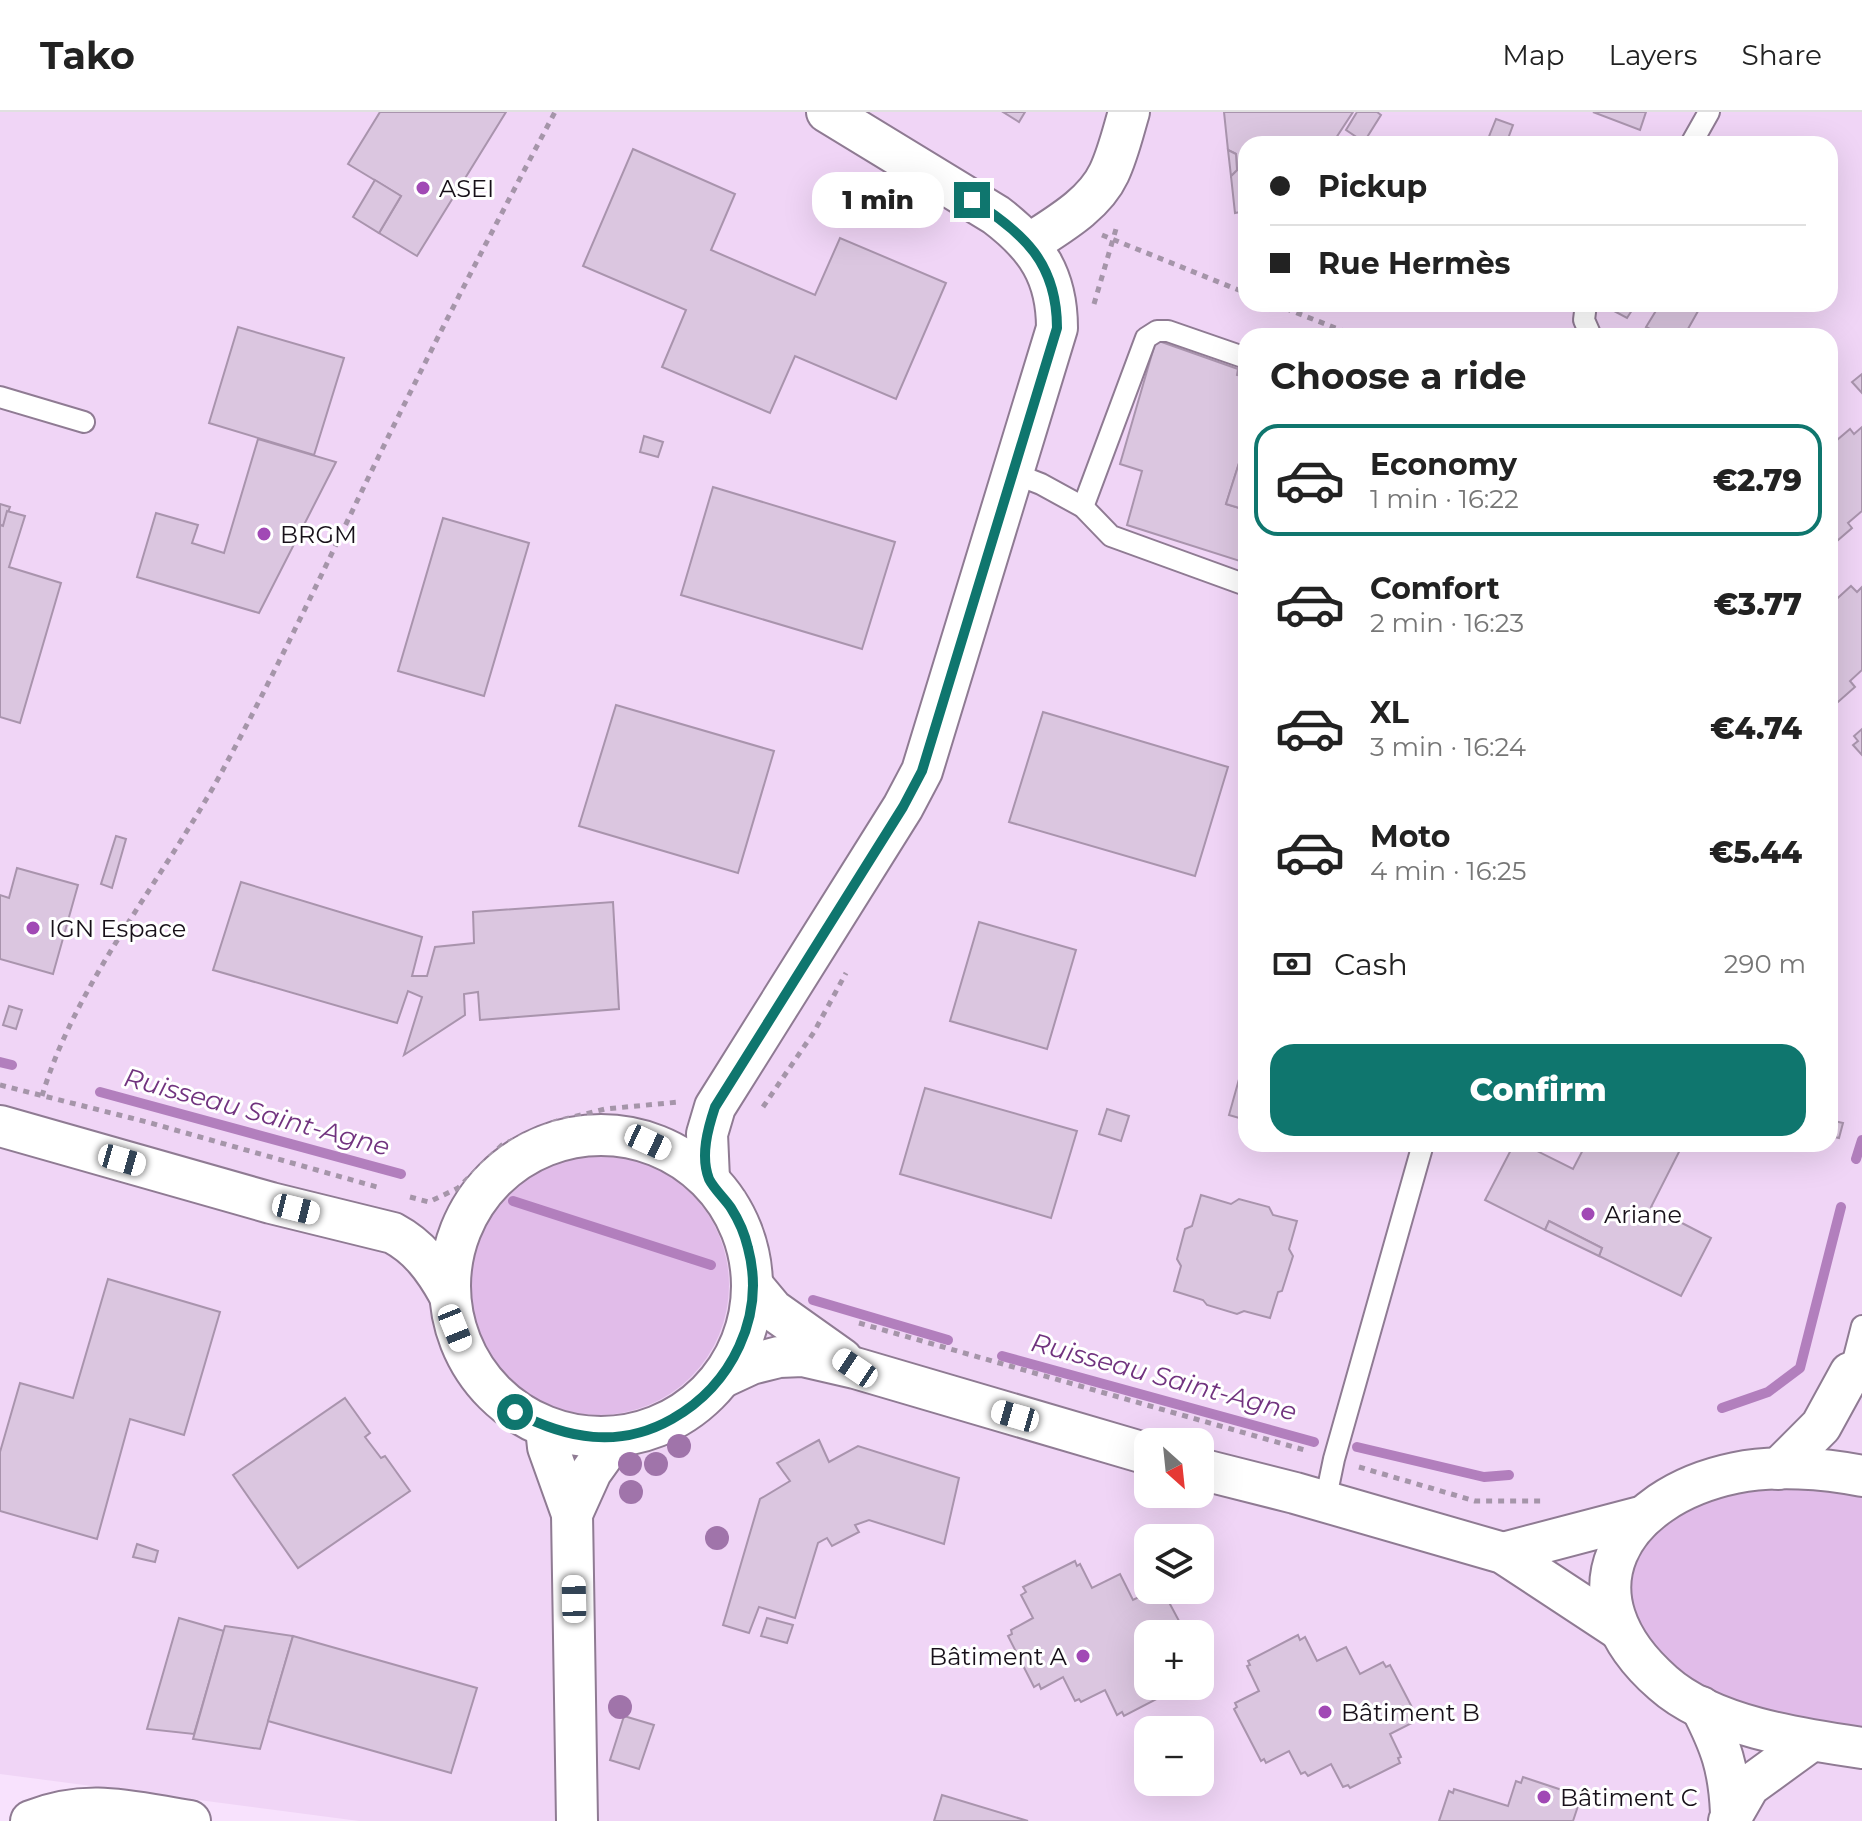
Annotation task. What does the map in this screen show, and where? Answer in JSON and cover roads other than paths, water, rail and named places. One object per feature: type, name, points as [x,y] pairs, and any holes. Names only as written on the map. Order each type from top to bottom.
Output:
[{"type":"street","points":[[709,1179],[707,1134],[715,1107],[903,807],[922,771],[1057,328],[1057,305],[1052,284],[1029,244],[996,215],[827,112]]},
{"type":"street","points":[[1029,244],[1090,199],[1109,174],[1129,112]]},
{"type":"street","points":[[648,1142],[668,1137],[715,1107]]},
{"type":"street","points":[[14,1130],[271,1203],[393,1233],[410,1242],[425,1257],[449,1294]]},
{"type":"street","points":[[393,1233],[431,1225],[456,1213],[477,1198],[511,1164],[553,1142],[601,1134],[648,1142],[681,1157],[709,1179],[733,1210],[748,1247],[753,1286],[745,1334],[723,1377],[693,1407],[657,1428],[616,1437],[580,1437],[546,1428],[515,1412],[481,1379],[468,1360],[455,1328],[449,1294],[455,1243],[477,1198]]},
{"type":"street","points":[[753,1286],[773,1310],[855,1368]]},
{"type":"street","points":[[723,1377],[751,1364],[779,1357],[803,1356],[855,1368],[1134,1450]]},
{"type":"street","points":[[1850,1373],[1862,1416]]},
{"type":"street","points":[[1778,1469],[1821,1426],[1850,1373]]},
{"type":"street","points":[[546,1428],[548,1447],[572,1514],[582,1820]]},
{"type":"street","points":[[572,1514],[591,1472],[616,1437]]},
{"type":"street","points":[[1617,1628],[1609,1591],[1613,1562],[1620,1546],[1644,1516],[1673,1495],[1735,1473],[1778,1469],[1843,1472],[1862,1476]]},
{"type":"street","points":[[1214,1473],[1503,1553],[1617,1628],[1664,1685],[1701,1707],[1755,1728],[1811,1741],[1862,1748]]},
{"type":"street","points":[[1503,1553],[1644,1516]]},
{"type":"street","points":[[1701,1707],[1719,1742],[1729,1775],[1730,1817]]},
{"type":"street","points":[[1730,1817],[1749,1786],[1811,1741]]},
{"type":"street","points":[[31,1821],[56,1811],[96,1806],[190,1821]]},
{"type":"lane","points":[[1696,136],[1709,112]]},
{"type":"lane","points":[[1083,507],[1146,338],[1157,331],[1168,331],[1238,355]]},
{"type":"lane","points":[[0,397],[84,422]]},
{"type":"lane","points":[[1013,473],[1083,507],[1111,536],[1238,582]]},
{"type":"lane","points":[[1325,1502],[1334,1459],[1421,1152]]},
{"type":"lane","points":[[1850,1373],[1862,1326]]},
{"type":"waterway","name":"Ruisseau Saint-Agne","points":[[0,1062],[12,1065]]},
{"type":"waterway","name":"Ruisseau Saint-Agne","points":[[100,1092],[401,1174]]},
{"type":"waterway","name":"Ruisseau Saint-Agne","points":[[1856,1159],[1862,1140]]},
{"type":"waterway","name":"Ruisseau Saint-Agne","points":[[513,1201],[711,1265]]},
{"type":"waterway","name":"Ruisseau Saint-Agne","points":[[1722,1408],[1768,1392],[1800,1368],[1841,1207]]},
{"type":"waterway","name":"Ruisseau Saint-Agne","points":[[813,1300],[948,1340]]},
{"type":"waterway","name":"Ruisseau Saint-Agne","points":[[1002,1356],[1314,1442]]},
{"type":"waterway","name":"Ruisseau Saint-Agne","points":[[1357,1447],[1484,1477],[1509,1475]]},
{"type":"place","name":"ASEI","points":[[423,188]]},
{"type":"place","name":"BRGM","points":[[264,534]]},
{"type":"place","name":"IGN Espace","points":[[33,928]]},
{"type":"place","name":"Ariane","points":[[1588,1214]]},
{"type":"place","name":"Bâtiment A","points":[[1083,1656]]},
{"type":"place","name":"Bâtiment B","points":[[1325,1712]]},
{"type":"place","name":"Bâtiment C","points":[[1544,1797]]}]
